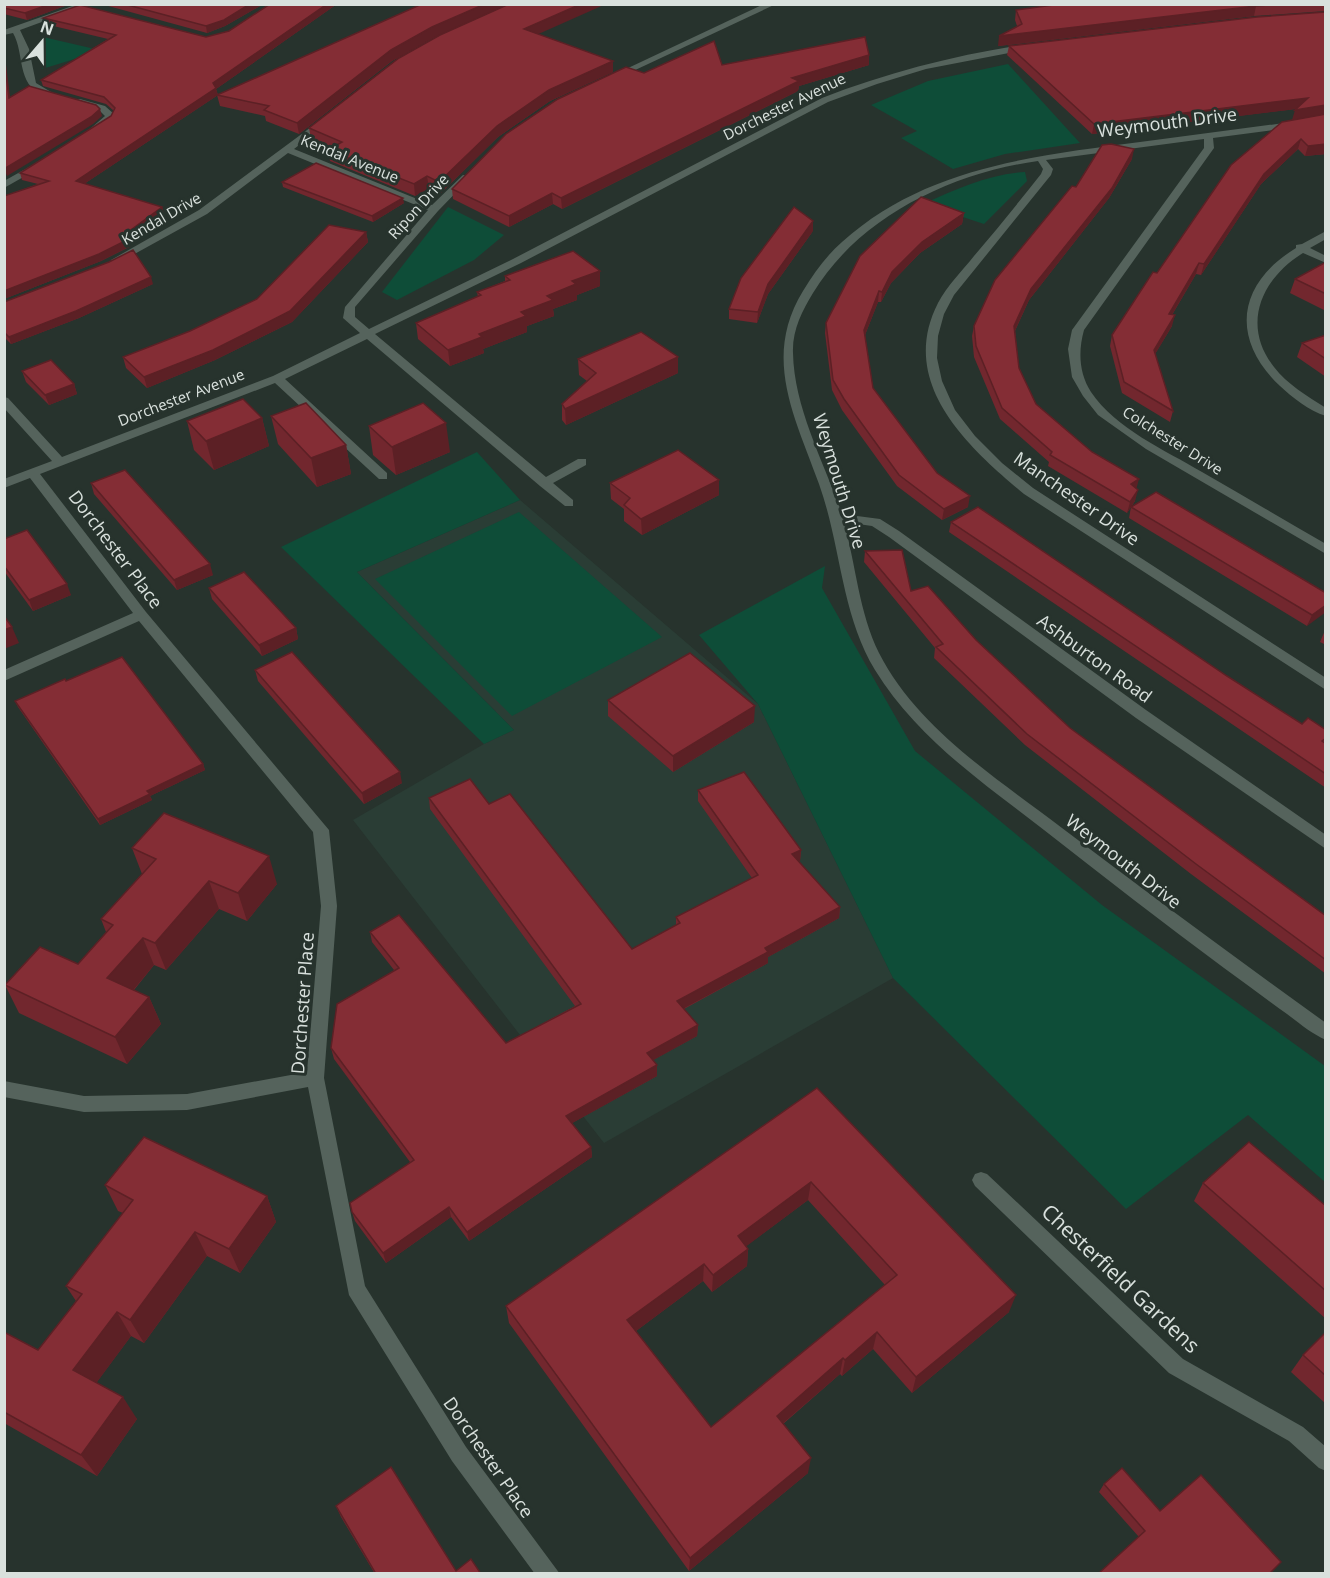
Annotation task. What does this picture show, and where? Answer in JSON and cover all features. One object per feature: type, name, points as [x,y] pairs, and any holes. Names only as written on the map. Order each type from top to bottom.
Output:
[{"type":"street","points":[[602,82],[772,4]]},
{"type":"street","points":[[4,33],[87,7]]},
{"type":"street","points":[[15,30],[24,45],[30,84],[35,89],[102,108],[110,115],[108,120],[87,134]]},
{"type":"street","name":"Dorchester Avenue","points":[[4,484],[277,378],[517,261],[834,96],[935,64],[1039,45]]},
{"type":"street","name":"Kendal Drive","points":[[106,265],[203,212],[333,115]]},
{"type":"street","name":"Weymouth Drive","points":[[1326,120],[1040,158],[991,167],[957,178],[880,216],[830,259],[808,290],[792,328],[787,358],[796,399],[837,517],[852,594],[866,640],[884,672],[947,747],[1180,927],[1326,1033]]},
{"type":"street","name":"Colchester Drive","points":[[1206,136],[1210,140],[1209,148],[1078,330],[1073,342],[1074,365],[1081,384],[1107,416],[1173,460],[1326,550]]},
{"type":"street","name":"Kendal Avenue","points":[[288,150],[434,209]]},
{"type":"street","name":"Manchester Drive","points":[[1040,158],[1048,169],[1046,175],[949,294],[939,311],[934,328],[932,365],[936,382],[944,398],[973,441],[1001,469],[1046,502],[1326,685]]},
{"type":"street","points":[[4,185],[48,159]]},
{"type":"street","name":"Ripon Drive","points":[[365,335],[349,318],[350,307],[434,209],[472,171]]},
{"type":"street","points":[[1326,234],[1300,248],[1277,266],[1254,298],[1250,320],[1250,337],[1254,348],[1272,373],[1295,395],[1326,413]]},
{"type":"street","points":[[1300,248],[1326,260]]},
{"type":"street","points":[[365,335],[569,503]]},
{"type":"street","points":[[277,378],[383,476]]},
{"type":"street","points":[[4,400],[59,462]]},
{"type":"street","points":[[544,483],[582,462]]},
{"type":"street","name":"Dorchester Place","points":[[33,473],[141,615],[321,830],[329,906],[315,1078],[356,1289],[459,1454],[549,1574]]},
{"type":"street","name":"Ashburton Road","points":[[837,517],[875,522],[894,534],[1141,714],[1326,843]]},
{"type":"street","points":[[4,676],[141,615]]},
{"type":"street","points":[[4,1089],[84,1104],[187,1102],[315,1078]]},
{"type":"street","name":"Chesterfield Gardens","points":[[981,1180],[1176,1366],[1296,1434],[1326,1461]]},
{"type":"shaded area","points":[[520,500],[758,704],[893,978],[604,1143],[353,820],[484,744],[514,730],[357,572]]},
{"type":"green space","points":[[43,37],[95,49],[78,58],[42,69]]},
{"type":"green space","points":[[1008,64],[1080,143],[1005,154],[953,169],[901,138],[917,131],[871,105],[928,81]]},
{"type":"green space","points":[[1025,172],[1027,181],[984,224],[923,204],[986,179]]},
{"type":"green space","points":[[448,207],[504,235],[474,260],[397,300],[382,292]]},
{"type":"green space","points":[[477,452],[520,500],[357,572],[514,730],[484,744],[281,547]]},
{"type":"green space","points":[[519,512],[662,637],[512,716],[375,579]]},
{"type":"green space","points":[[825,566],[822,588],[915,751],[1102,905],[1325,1066],[1325,1182],[1248,1115],[1126,1209],[893,978],[758,704],[699,635]]},
{"type":"building","points":[[4,4],[50,4],[25,13],[4,8]]},
{"type":"building","points":[[124,4],[250,4],[224,20],[206,26]]},
{"type":"building","points":[[270,4],[327,4],[213,83],[216,88],[76,181],[162,207],[124,235],[127,240],[99,254],[4,291],[4,196],[49,181],[20,173],[111,116],[115,108],[104,97],[41,80],[116,35],[43,18],[80,5],[206,37],[229,31]]},
{"type":"building","points":[[422,4],[485,4],[432,27],[391,50],[297,123],[264,110],[269,106],[217,95]]},
{"type":"building","points":[[509,4],[581,4],[524,29],[613,61],[549,90],[497,126],[439,182],[427,176],[414,184],[328,150],[342,142],[309,128],[399,58],[440,35]]},
{"type":"building","points":[[1061,4],[1283,4],[999,36],[1022,24],[1016,10]]},
{"type":"building","points":[[1326,12],[1326,105],[1295,110],[1308,98],[1094,124],[1009,46],[1257,17]]},
{"type":"building","points":[[865,37],[869,55],[792,78],[799,81],[561,198],[552,193],[509,216],[452,189],[506,134],[558,99],[626,67],[644,73],[714,41],[722,65]]},
{"type":"building","points":[[4,59],[9,98],[29,86],[96,105],[100,109],[91,117],[4,169]]},
{"type":"building","points":[[1326,114],[1326,144],[1308,146],[1301,139],[1264,174],[1204,264],[1199,263],[1169,314],[1175,315],[1154,350],[1173,411],[1124,382],[1112,335],[1153,272],[1157,273],[1231,165],[1282,122]]},
{"type":"building","points":[[1111,144],[1134,149],[1112,188],[1031,289],[1014,326],[1019,368],[1036,404],[1092,452],[1139,479],[1131,484],[1138,490],[1130,502],[1050,455],[1052,452],[1002,408],[976,346],[974,326],[995,280],[1072,186],[1076,187],[1102,145]]},
{"type":"building","points":[[316,163],[403,198],[372,216],[282,182]]},
{"type":"building","points":[[921,197],[964,213],[922,242],[892,272],[882,292],[879,291],[864,330],[873,388],[937,473],[970,496],[944,509],[899,475],[844,399],[833,380],[826,323],[860,256]]},
{"type":"building","points":[[794,207],[813,221],[768,284],[758,312],[729,309],[741,278]]},
{"type":"building","points":[[329,225],[366,232],[290,311],[213,350],[144,377],[123,357],[190,331],[257,299]]},
{"type":"building","points":[[133,250],[151,277],[76,311],[9,337],[4,332],[4,302],[109,262]]},
{"type":"building","points":[[573,251],[600,271],[572,281],[576,284],[547,296],[553,300],[521,312],[526,316],[479,334],[482,337],[448,350],[416,323],[481,295],[477,292],[510,280],[505,276]]},
{"type":"building","points":[[1326,262],[1326,294],[1295,279]]},
{"type":"building","points":[[641,332],[678,357],[565,409],[562,404],[596,373],[578,359]]},
{"type":"building","points":[[1326,335],[1326,359],[1302,343]]},
{"type":"building","points":[[51,360],[74,384],[45,395],[22,371]]},
{"type":"building","points":[[243,399],[262,418],[206,441],[187,421]]},
{"type":"building","points":[[306,403],[346,445],[311,458],[271,416]]},
{"type":"building","points":[[423,403],[446,423],[392,447],[369,426]]},
{"type":"building","points":[[678,450],[719,480],[641,519],[624,505],[630,498],[610,483]]},
{"type":"building","points":[[125,470],[210,564],[174,580],[91,483]]},
{"type":"building","points":[[1156,492],[1326,593],[1326,605],[1312,615],[1131,507]]},
{"type":"building","points":[[978,507],[1227,676],[1302,724],[1308,718],[1326,730],[1326,738],[1322,741],[1326,744],[1326,774],[951,522]]},
{"type":"building","points":[[27,530],[67,584],[29,600],[4,566],[4,539]]},
{"type":"building","points":[[902,550],[911,591],[928,586],[976,640],[1070,728],[1326,916],[1326,960],[1196,864],[1027,734],[936,647],[943,644],[865,551]]},
{"type":"building","points":[[244,572],[296,628],[259,645],[209,588]]},
{"type":"building","points":[[4,616],[12,627],[4,630]]},
{"type":"building","points":[[292,652],[400,772],[362,793],[255,670]]},
{"type":"building","points":[[690,653],[755,706],[673,756],[608,700]]},
{"type":"building","points":[[122,657],[203,764],[147,791],[150,794],[98,819],[15,701]]},
{"type":"building","points":[[744,772],[801,850],[792,854],[840,907],[765,948],[768,952],[677,1001],[698,1025],[647,1053],[657,1065],[566,1116],[591,1147],[467,1232],[449,1207],[383,1253],[352,1212],[350,1203],[414,1160],[331,1048],[337,1004],[399,968],[370,932],[399,915],[506,1043],[581,1004],[429,798],[470,779],[489,804],[510,794],[632,949],[680,923],[676,917],[758,875],[698,790]]},
{"type":"building","points":[[164,813],[269,856],[238,893],[209,881],[155,943],[143,938],[107,978],[149,997],[115,1037],[5,985],[40,947],[78,964],[113,925],[101,919],[156,859],[132,848]]},
{"type":"building","points":[[817,1088],[1016,1295],[916,1377],[877,1332],[845,1360],[843,1358],[777,1416],[811,1458],[690,1558],[506,1306]],"holes":[[[811,1182],[897,1275],[711,1427],[627,1320],[704,1264],[713,1275],[748,1249],[738,1236]]]},
{"type":"building","points":[[144,1137],[267,1196],[229,1249],[195,1232],[130,1320],[117,1312],[73,1370],[123,1397],[81,1455],[4,1412],[4,1332],[38,1350],[82,1294],[66,1286],[133,1200],[105,1185]]},
{"type":"building","points":[[1249,1142],[1326,1206],[1326,1291],[1203,1183]]},
{"type":"building","points":[[1326,1332],[1326,1376],[1303,1355]]},
{"type":"building","points":[[391,1467],[456,1571],[471,1559],[481,1574],[376,1574],[336,1506]]},
{"type":"building","points":[[1122,1468],[1160,1511],[1201,1475],[1281,1562],[1269,1574],[1098,1574],[1145,1531],[1104,1484]]}]
